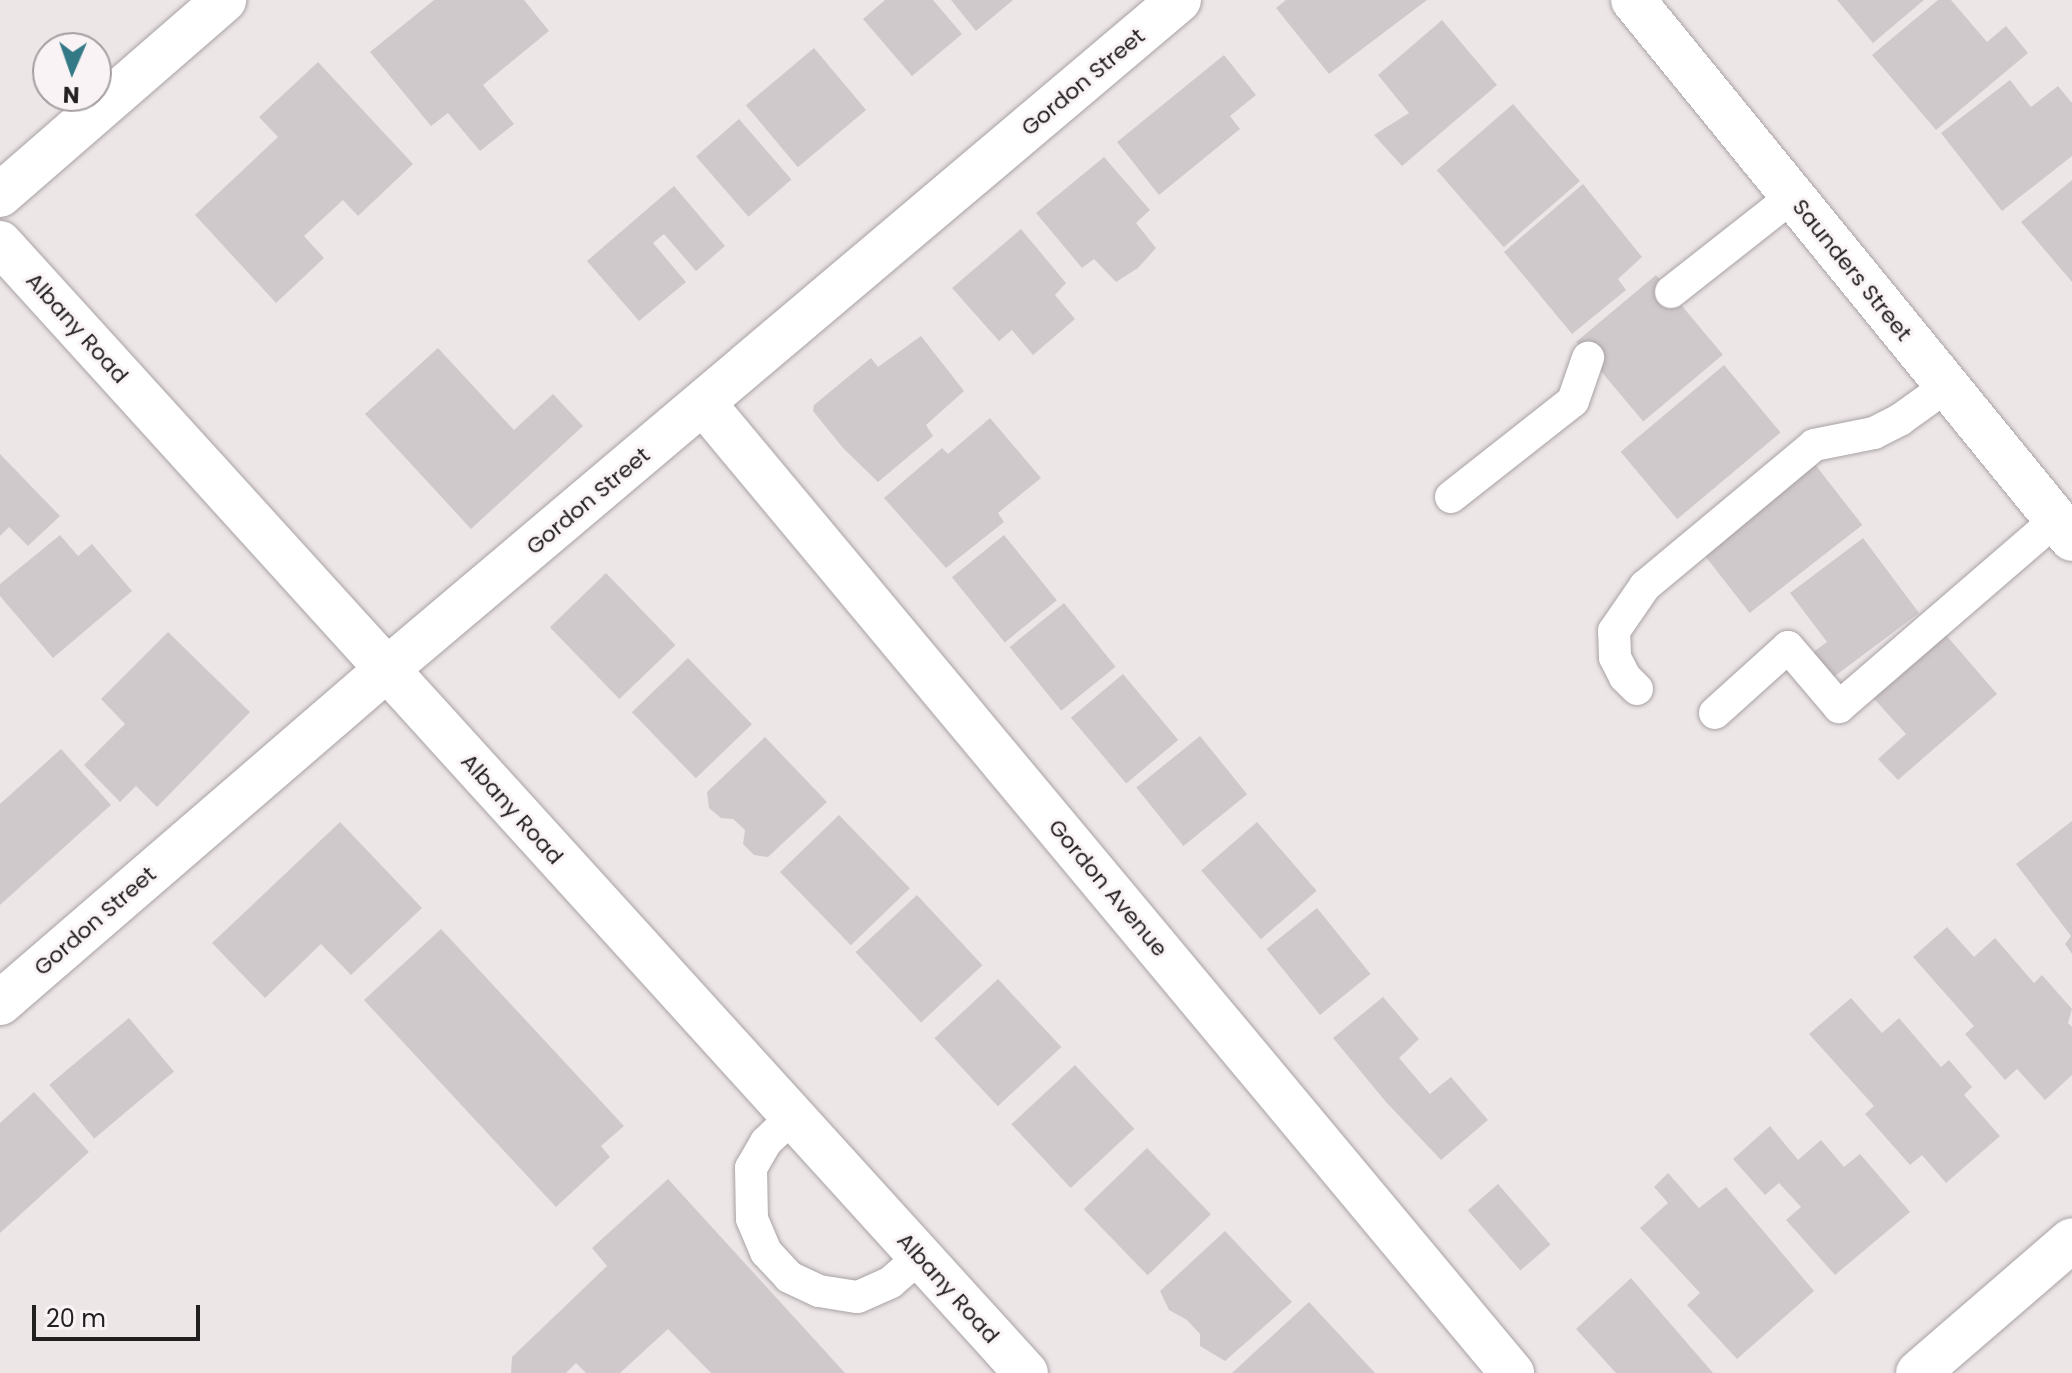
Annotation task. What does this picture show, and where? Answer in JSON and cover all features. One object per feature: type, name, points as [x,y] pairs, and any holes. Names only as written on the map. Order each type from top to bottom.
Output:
[{"type":"main road","points":[[0,195],[224,0]]},
{"type":"main road","name":"Gordon Street","points":[[0,1003],[386,670],[1179,0]]},
{"type":"main road","name":"Saunders Street","points":[[1633,0],[2064,530]]},
{"type":"main road","name":"Albany Road","points":[[0,243],[1026,1373]]},
{"type":"main road","name":"Gordon Avenue","points":[[704,404],[1512,1373]]},
{"type":"main road","points":[[1918,1373],[2071,1242]]},
{"type":"lane","points":[[1671,292],[1793,196]]},
{"type":"lane","points":[[1451,497],[1573,401],[1588,358]]},
{"type":"lane","points":[[1637,689],[1625,677],[1615,657],[1614,631],[1645,586],[1814,445],[1874,433],[1901,419],[1947,386]]},
{"type":"lane","points":[[1715,713],[1788,647],[1839,707],[2064,530]]},
{"type":"lane","points":[[792,1117],[766,1142],[751,1168],[752,1219],[766,1252],[773,1260],[789,1277],[819,1291],[858,1297],[891,1282],[920,1257]]},
{"type":"building","points":[[434,0],[524,0],[549,31],[483,85],[514,124],[480,151],[448,113],[431,126],[370,52]]},
{"type":"building","points":[[885,0],[933,0],[962,34],[912,76],[863,19]]},
{"type":"building","points":[[951,0],[1013,0],[976,31]]},
{"type":"building","points":[[1286,0],[1427,0],[1329,74],[1276,8]]},
{"type":"building","points":[[1837,0],[1924,0],[1873,43]]},
{"type":"building","points":[[1938,0],[1951,0],[1987,42],[2006,26],[2028,53],[1936,130],[1872,55]]},
{"type":"building","points":[[1442,20],[1497,85],[1402,166],[1374,135],[1409,113],[1378,75]]},
{"type":"building","points":[[814,48],[866,110],[798,167],[746,105]]},
{"type":"building","points":[[1224,55],[1256,95],[1230,116],[1240,129],[1159,195],[1117,142]]},
{"type":"building","points":[[318,62],[413,164],[358,216],[343,200],[304,236],[324,258],[276,303],[195,215],[278,137],[259,117]]},
{"type":"building","points":[[2010,80],[2031,107],[2058,86],[2072,103],[2072,156],[2002,211],[1941,133]]},
{"type":"building","points":[[1513,104],[1580,181],[1504,247],[1437,170]]},
{"type":"building","points":[[739,119],[791,179],[748,217],[696,156]]},
{"type":"building","points":[[1104,157],[1150,210],[1136,223],[1156,248],[1138,268],[1116,282],[1094,259],[1082,268],[1036,213]]},
{"type":"building","points":[[2072,180],[2072,282],[2021,222]]},
{"type":"building","points":[[1583,184],[1642,257],[1618,279],[1626,290],[1572,334],[1504,252]]},
{"type":"building","points":[[674,186],[725,246],[696,271],[664,234],[653,243],[686,282],[639,321],[587,261]]},
{"type":"building","points":[[1021,229],[1066,283],[1055,295],[1075,319],[1033,355],[1012,330],[999,341],[952,288]]},
{"type":"building","points":[[1656,275],[1723,355],[1643,422],[1576,342]]},
{"type":"building","points":[[921,336],[964,391],[926,425],[933,436],[878,482],[843,448],[813,411],[814,405],[871,358],[878,367]]},
{"type":"building","points":[[438,348],[514,430],[553,394],[583,426],[471,529],[365,414]]},
{"type":"building","points":[[1724,365],[1781,432],[1677,519],[1621,452]]},
{"type":"building","points":[[990,418],[1041,478],[998,513],[1004,522],[946,568],[884,498],[942,448],[948,454]]},
{"type":"building","points":[[0,454],[60,516],[28,546],[9,527],[0,536]]},
{"type":"building","points":[[1810,458],[1862,525],[1750,613],[1697,546]]},
{"type":"building","points":[[60,535],[78,556],[92,544],[132,591],[53,658],[0,596],[0,584]]},
{"type":"building","points":[[1004,535],[1057,600],[1005,642],[952,577]]},
{"type":"building","points":[[1863,538],[1919,613],[1823,685],[1804,659],[1827,642],[1790,593]]},
{"type":"building","points":[[606,573],[675,645],[619,699],[550,627]]},
{"type":"building","points":[[1064,603],[1116,667],[1061,711],[1010,647]]},
{"type":"building","points":[[1940,628],[1997,694],[1898,780],[1878,759],[1906,734],[1867,691]]},
{"type":"building","points":[[168,632],[250,712],[157,807],[136,786],[120,802],[84,765],[125,724],[101,699]]},
{"type":"building","points":[[688,658],[752,724],[696,778],[632,712]]},
{"type":"building","points":[[1123,674],[1178,740],[1126,784],[1071,718]]},
{"type":"building","points":[[1200,736],[1247,794],[1183,846],[1136,788]]},
{"type":"building","points":[[765,737],[827,802],[768,857],[754,855],[743,844],[745,830],[733,819],[721,818],[709,808],[707,792]]},
{"type":"building","points":[[61,749],[111,805],[0,905],[0,804]]},
{"type":"building","points":[[839,815],[910,888],[851,945],[780,872]]},
{"type":"building","points":[[2072,821],[2072,954],[2065,944],[2071,936],[2016,864]]},
{"type":"building","points":[[340,822],[422,908],[351,975],[321,944],[265,998],[212,943]]},
{"type":"building","points":[[1257,822],[1317,891],[1261,939],[1201,871]]},
{"type":"building","points":[[917,895],[982,965],[921,1022],[856,952]]},
{"type":"building","points":[[1317,908],[1370,974],[1320,1015],[1266,949]]},
{"type":"building","points":[[1947,927],[1974,957],[1995,938],[2034,983],[2042,975],[2072,1009],[2068,1023],[2072,1027],[2072,1075],[2045,1100],[2017,1069],[2005,1080],[1965,1034],[1974,1026],[1913,957]]},
{"type":"building","points":[[441,929],[624,1126],[601,1146],[610,1157],[556,1207],[364,1000]]},
{"type":"building","points":[[998,979],[1061,1047],[998,1106],[934,1038]]},
{"type":"building","points":[[1383,997],[1419,1039],[1399,1058],[1430,1094],[1451,1077],[1488,1120],[1441,1160],[1386,1102],[1333,1038]]},
{"type":"building","points":[[1851,998],[1882,1033],[1899,1018],[1941,1067],[1949,1060],[1972,1087],[1964,1095],[2000,1136],[1946,1183],[1922,1155],[1910,1165],[1865,1114],[1874,1106],[1809,1034]]},
{"type":"building","points":[[129,1018],[174,1072],[94,1138],[49,1085]]},
{"type":"building","points":[[1075,1065],[1134,1129],[1071,1188],[1011,1124]]},
{"type":"building","points":[[34,1092],[89,1152],[0,1233],[0,1123]]},
{"type":"building","points":[[1770,1126],[1798,1160],[1821,1140],[1844,1167],[1860,1154],[1910,1212],[1835,1275],[1786,1220],[1801,1207],[1779,1183],[1765,1195],[1733,1159]]},
{"type":"building","points":[[1147,1148],[1211,1214],[1148,1275],[1084,1209]]},
{"type":"building","points":[[1668,1173],[1699,1208],[1726,1187],[1814,1291],[1737,1359],[1687,1305],[1700,1293],[1640,1228],[1668,1203],[1654,1187]]},
{"type":"building","points":[[668,1179],[845,1373],[711,1373],[668,1329],[620,1373],[586,1373],[576,1363],[566,1373],[511,1373],[512,1357],[607,1266],[592,1248]]},
{"type":"building","points":[[1498,1184],[1550,1244],[1520,1271],[1468,1210]]},
{"type":"building","points":[[1225,1231],[1292,1302],[1225,1361],[1200,1346],[1200,1334],[1187,1320],[1169,1310],[1160,1291]]},
{"type":"building","points":[[1631,1278],[1713,1373],[1616,1373],[1576,1329]]},
{"type":"building","points":[[1309,1302],[1375,1373],[1232,1373]]}]
